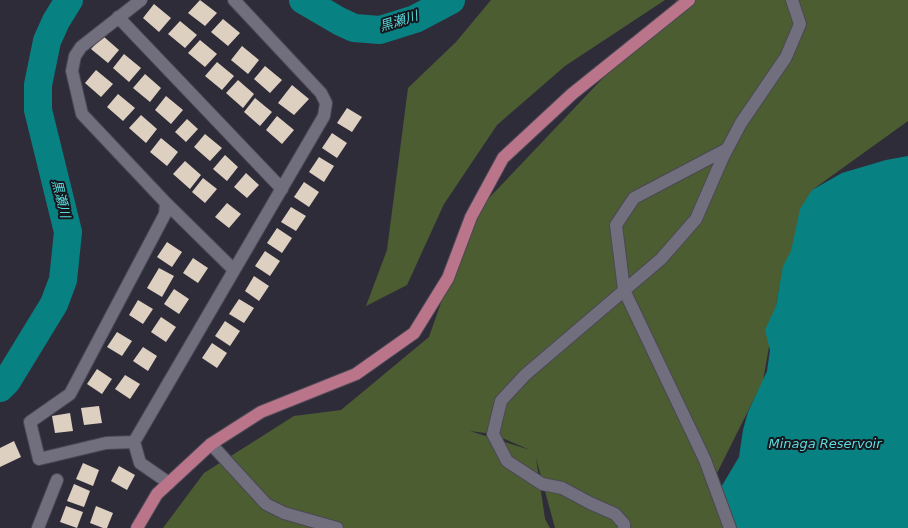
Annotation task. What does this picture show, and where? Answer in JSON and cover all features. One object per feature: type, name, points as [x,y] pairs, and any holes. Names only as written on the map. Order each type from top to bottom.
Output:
[{"type":"main road","points":[[137,528],[158,494],[211,444],[261,412],[356,374],[414,333],[448,278],[471,217],[503,158],[572,94],[689,0]]},
{"type":"street","points":[[141,0],[81,47],[74,56],[72,71],[82,114],[166,203],[234,270]]},
{"type":"street","points":[[169,483],[140,463],[134,442],[324,116],[326,103],[321,93],[234,0]]},
{"type":"street","points":[[624,528],[624,524],[615,514],[562,488],[542,484],[507,461],[493,434],[501,401],[525,375],[661,259],[696,219],[727,149],[741,124],[786,57],[800,24],[792,0]]},
{"type":"street","points":[[118,17],[282,188]]},
{"type":"street","points":[[727,149],[634,198],[616,225],[624,290],[705,460],[730,528]]},
{"type":"street","points":[[134,442],[106,443],[39,459],[30,422],[70,394],[165,214],[166,203]]},
{"type":"street","points":[[211,444],[266,504],[284,513],[338,528]]},
{"type":"street","points":[[38,528],[57,480]]},
{"type":"shaded area","points":[[491,0],[665,0],[565,66],[497,125],[444,204],[407,285],[366,306],[387,250],[408,88],[456,42]]},
{"type":"shaded area","points":[[677,0],[908,0],[908,121],[812,190],[779,289],[763,381],[713,481],[730,528],[555,528],[536,458],[545,519],[550,528],[163,528],[204,473],[294,416],[341,410],[429,337],[471,217]],"holes":[[[470,431],[493,434],[530,450]]]},
{"type":"water","name":"Minaga Reservoir","points":[[908,156],[908,528],[728,528],[717,494],[739,457],[743,430],[748,412],[767,371],[770,350],[765,330],[776,306],[783,266],[791,251],[800,209],[812,190],[842,173],[886,160]]},
{"type":"building","points":[[200,0],[217,13],[205,26],[188,13]]},
{"type":"building","points":[[154,4],[171,18],[159,32],[143,18]]},
{"type":"building","points":[[223,19],[240,33],[228,46],[211,32]]},
{"type":"building","points":[[180,21],[197,35],[185,48],[168,34]]},
{"type":"building","points":[[103,36],[119,50],[108,63],[91,49]]},
{"type":"building","points":[[200,40],[217,54],[205,67],[188,53]]},
{"type":"building","points":[[242,46],[259,60],[248,74],[231,60]]},
{"type":"building","points":[[124,54],[141,68],[129,82],[113,68]]},
{"type":"building","points":[[217,62],[234,76],[222,90],[205,76]]},
{"type":"building","points":[[265,66],[282,80],[270,93],[254,79]]},
{"type":"building","points":[[96,70],[113,84],[101,97],[85,83]]},
{"type":"building","points":[[145,74],[161,88],[150,102],[133,88]]},
{"type":"building","points":[[238,80],[254,94],[243,108],[226,93]]},
{"type":"building","points":[[292,85],[309,99],[294,115],[278,103]]},
{"type":"building","points":[[118,94],[135,108],[123,121],[107,107]]},
{"type":"building","points":[[166,96],[183,110],[171,124],[155,110]]},
{"type":"building","points":[[255,98],[272,112],[260,126],[244,112]]},
{"type":"building","points":[[347,108],[362,117],[352,132],[337,123]]},
{"type":"building","points":[[141,115],[157,129],[146,143],[129,128]]},
{"type":"building","points":[[277,116],[294,130],[282,144],[266,130]]},
{"type":"building","points":[[187,119],[198,129],[186,142],[175,132]]},
{"type":"building","points":[[332,133],[347,143],[337,158],[322,148]]},
{"type":"building","points":[[205,134],[222,148],[210,161],[194,147]]},
{"type":"building","points":[[161,138],[178,152],[167,166],[150,152]]},
{"type":"building","points":[[225,155],[238,167],[227,181],[213,169]]},
{"type":"building","points":[[319,157],[334,166],[324,182],[309,172]]},
{"type":"building","points":[[185,161],[201,175],[190,189],[173,174]]},
{"type":"building","points":[[246,173],[259,185],[247,198],[234,187]]},
{"type":"building","points":[[203,178],[217,189],[205,203],[192,192]]},
{"type":"building","points":[[304,182],[319,192],[309,207],[294,197]]},
{"type":"building","points":[[227,203],[241,214],[229,228],[215,217]]},
{"type":"building","points":[[291,207],[306,216],[296,231],[281,222]]},
{"type":"building","points":[[277,228],[292,238],[282,253],[267,243]]},
{"type":"building","points":[[167,242],[182,252],[172,267],[157,257]]},
{"type":"building","points":[[265,251],[280,261],[270,276],[255,266]]},
{"type":"building","points":[[193,258],[208,268],[198,283],[183,273]]},
{"type":"building","points":[[159,268],[174,276],[162,297],[147,288]]},
{"type":"building","points":[[254,276],[269,286],[259,301],[245,291]]},
{"type":"building","points":[[174,289],[189,299],[179,314],[164,304]]},
{"type":"building","points":[[239,299],[254,308],[244,323],[229,314]]},
{"type":"building","points":[[138,300],[153,309],[143,324],[129,315]]},
{"type":"building","points":[[161,317],[176,327],[166,342],[151,332]]},
{"type":"building","points":[[225,321],[240,331],[230,346],[215,336]]},
{"type":"building","points":[[117,332],[132,341],[122,356],[107,347]]},
{"type":"building","points":[[212,343],[227,353],[217,368],[202,358]]},
{"type":"building","points":[[143,347],[157,356],[148,371],[133,361]]},
{"type":"building","points":[[97,369],[112,379],[102,394],[87,384]]},
{"type":"building","points":[[125,375],[140,384],[130,399],[115,389]]},
{"type":"building","points":[[99,406],[102,423],[84,425],[81,408]]},
{"type":"building","points":[[70,413],[73,431],[55,433],[52,416]]},
{"type":"building","points":[[14,441],[21,457],[0,467],[0,448]]},
{"type":"building","points":[[83,463],[99,470],[93,486],[76,479]]},
{"type":"building","points":[[119,466],[135,475],[127,490],[111,481]]},
{"type":"building","points":[[74,484],[90,491],[84,507],[67,501]]},
{"type":"building","points":[[66,506],[83,512],[77,528],[60,522]]},
{"type":"building","points":[[96,506],[113,513],[107,528],[90,523]]},
{"type":"waterway","name":"黒瀬川","points":[[0,388],[7,381],[54,304],[63,280],[68,232],[38,110],[38,85],[47,41],[56,21],[69,0]]},
{"type":"waterway","name":"黒瀬川","points":[[303,0],[354,28],[380,30],[415,19],[451,0]]}]
